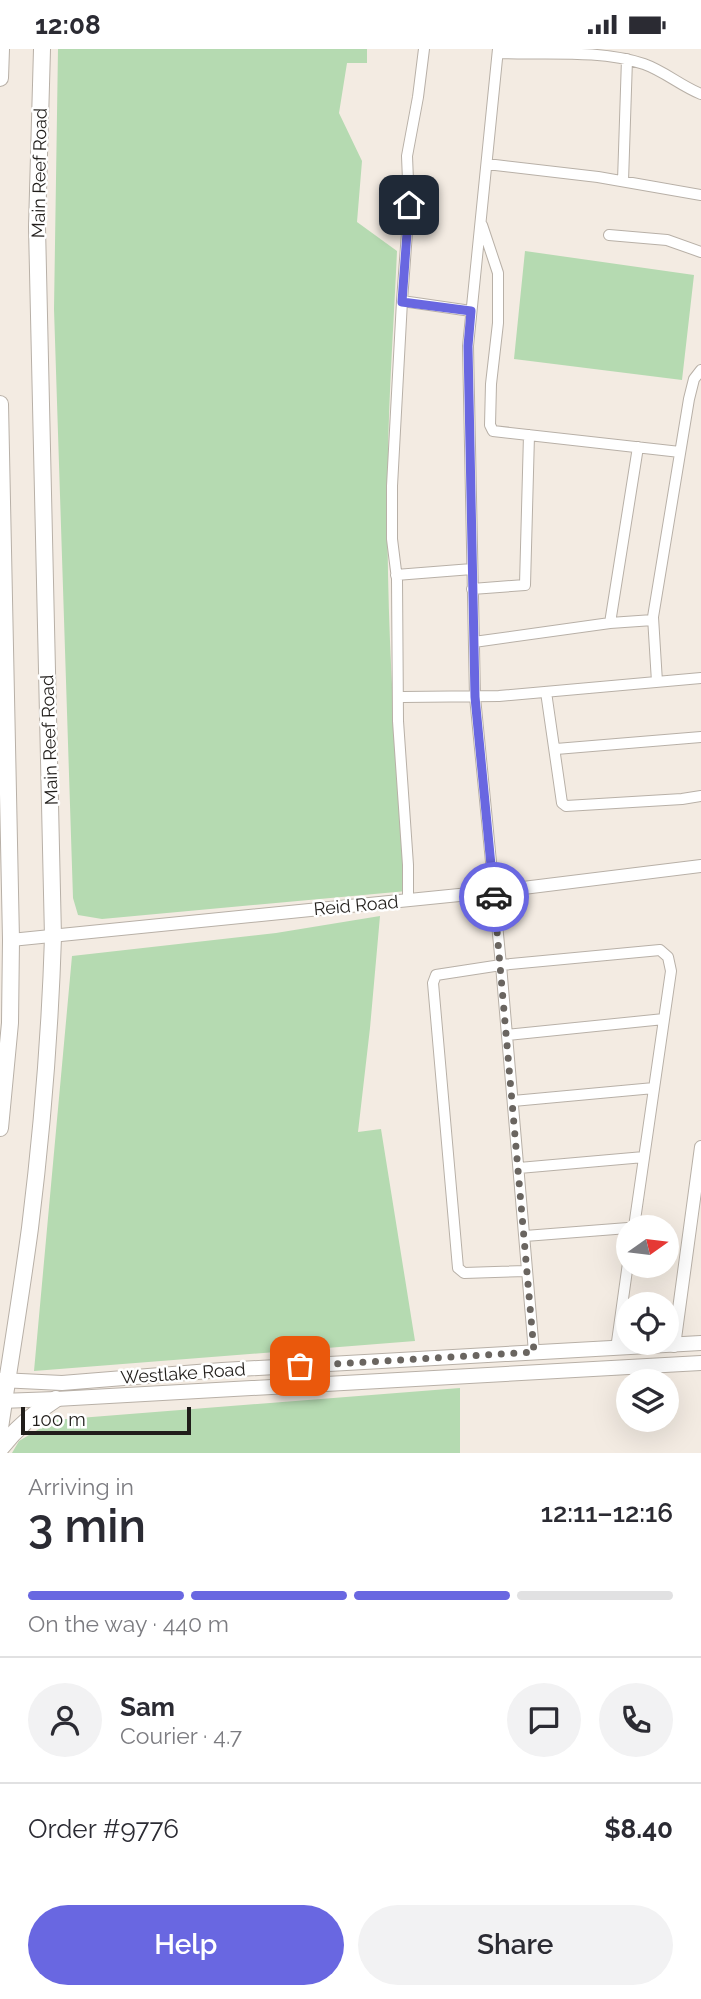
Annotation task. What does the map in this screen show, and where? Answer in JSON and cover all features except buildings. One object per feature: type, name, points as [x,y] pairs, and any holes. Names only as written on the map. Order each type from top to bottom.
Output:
[{"type":"main road","points":[[0,78],[1,49]]},
{"type":"main road","name":"Main Reef Road","points":[[0,1428],[4,1380],[39,1145],[50,1027],[53,937],[37,227],[42,49]]},
{"type":"main road","points":[[0,404],[11,940],[10,1023],[0,1128]]},
{"type":"main road","name":"Westlake Road","points":[[679,1345],[701,1343]]},
{"type":"main road","name":"Westlake Road","points":[[4,1380],[62,1383],[222,1370],[616,1349]]},
{"type":"main road","name":"Westlake Road","points":[[3,1401],[701,1363]]},
{"type":"main road","points":[[0,1449],[12,1433],[56,1399]]},
{"type":"street","points":[[408,900],[398,721],[392,486],[409,205],[407,156],[424,49]]},
{"type":"street","points":[[534,1352],[508,1035],[475,697],[472,589],[468,346],[498,51],[610,55],[667,73],[701,94]]},
{"type":"street","points":[[623,181],[627,59]]},
{"type":"street","points":[[487,164],[623,181],[701,195]]},
{"type":"street","points":[[480,219],[498,273],[498,323],[489,425],[492,432],[680,452]]},
{"type":"street","points":[[609,235],[667,240],[701,252]]},
{"type":"street","points":[[402,302],[471,311]]},
{"type":"street","points":[[657,682],[653,620],[694,379],[701,370]]},
{"type":"street","points":[[472,589],[525,585],[529,435]]},
{"type":"street","points":[[610,623],[638,447]]},
{"type":"street","points":[[396,575],[472,569]]},
{"type":"street","points":[[474,642],[610,623],[653,620]]},
{"type":"street","points":[[402,697],[475,697],[701,678]]},
{"type":"street","points":[[546,692],[562,803],[566,806],[701,796]]},
{"type":"street","points":[[556,749],[701,737]]},
{"type":"street","name":"Reid Road","points":[[11,940],[493,892],[701,866]]},
{"type":"street","points":[[527,1271],[464,1273],[458,1268],[433,983],[436,975],[501,965],[660,950],[668,957],[671,971],[636,1215]]},
{"type":"street","points":[[508,1035],[664,1019]]},
{"type":"street","points":[[513,1101],[654,1088]]},
{"type":"street","points":[[679,1309],[701,1147]]},
{"type":"street","points":[[519,1168],[644,1157]]},
{"type":"street","points":[[525,1236],[616,1229]]},
{"type":"green space","points":[[58,49],[367,49],[367,63],[347,63],[339,113],[362,161],[357,222],[397,251],[387,511],[394,729],[407,891],[102,919],[78,915],[73,898],[54,309]]},
{"type":"green space","points":[[525,251],[694,275],[682,380],[514,359]]},
{"type":"green space","points":[[380,916],[358,1132],[381,1129],[415,1341],[34,1371],[72,956],[276,933]]},
{"type":"green space","points":[[460,1388],[460,1453],[12,1453],[19,1441],[54,1420]]},
{"type":"way so far","points":[[300,1366],[534,1352],[494,897]]},
{"type":"route","points":[[409,205],[402,302],[471,311],[468,346],[475,697],[494,897]]}]
